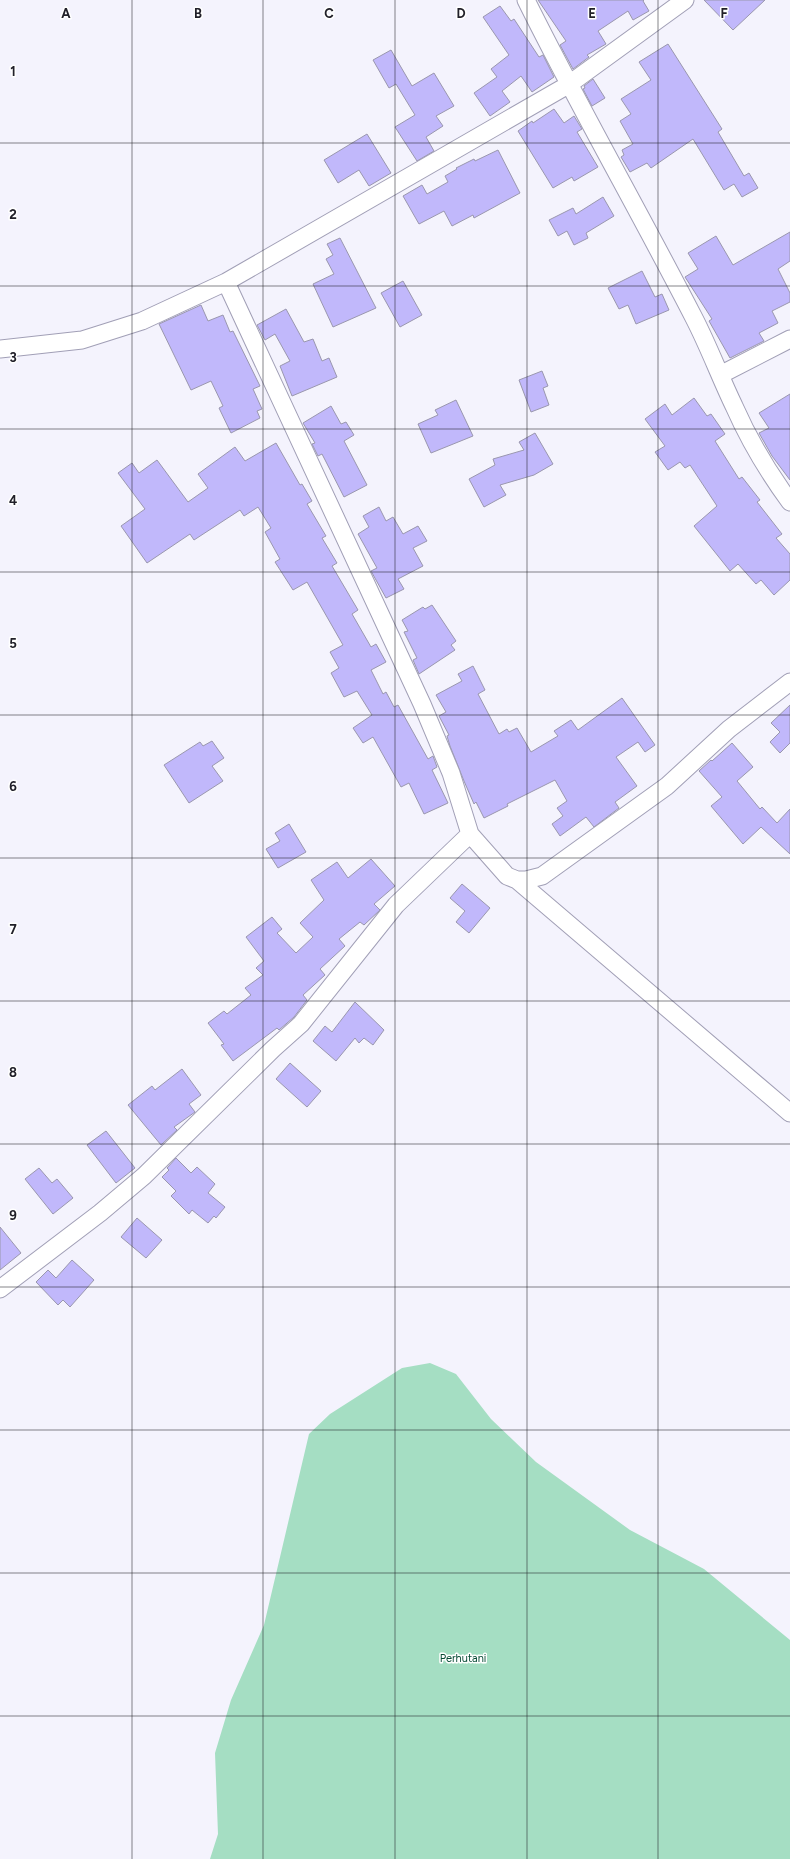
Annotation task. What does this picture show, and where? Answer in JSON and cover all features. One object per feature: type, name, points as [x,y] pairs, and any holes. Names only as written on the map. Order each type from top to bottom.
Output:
[{"type":"street","points":[[526,0],[568,85],[642,217],[702,334],[734,408],[768,472],[790,502]]},
{"type":"street","points":[[1,348],[82,340],[142,321],[226,282],[568,85],[685,0]]},
{"type":"street","points":[[226,282],[422,704],[451,774],[470,834],[507,876],[517,880],[790,1113]]},
{"type":"street","points":[[720,375],[790,339]]},
{"type":"street","points":[[517,880],[542,876],[592,841],[667,786],[729,729],[790,682]]},
{"type":"street","points":[[0,1289],[100,1214],[144,1176],[273,1049],[301,1024],[396,905],[470,834]]},
{"type":"green space","name":"Perhutani","points":[[430,1363],[456,1374],[491,1419],[536,1462],[630,1530],[704,1569],[790,1640],[790,1859],[210,1859],[218,1834],[215,1753],[231,1700],[264,1625],[309,1434],[330,1414],[402,1368]]},
{"type":"building","points":[[538,0],[644,0],[643,1],[649,11],[633,20],[628,11],[598,31],[606,44],[587,55],[589,57],[573,69],[560,45],[566,41]]},
{"type":"building","points":[[704,0],[765,0],[733,30]]},
{"type":"building","points":[[500,6],[511,21],[514,19],[539,57],[543,55],[554,77],[532,92],[521,76],[502,91],[510,102],[490,116],[474,93],[497,77],[491,69],[509,55],[483,17]]},
{"type":"building","points":[[668,44],[722,129],[718,132],[744,176],[749,173],[758,188],[742,197],[734,184],[724,190],[693,139],[651,168],[647,163],[630,172],[621,157],[624,155],[622,150],[633,144],[620,121],[631,114],[621,99],[651,80],[639,62]]},
{"type":"building","points":[[391,50],[412,86],[434,73],[454,106],[436,116],[443,126],[426,137],[434,151],[417,161],[395,127],[415,115],[396,84],[389,88],[373,60]]},
{"type":"building","points":[[593,79],[605,98],[592,106],[583,89],[585,88],[584,86]]},
{"type":"building","points":[[554,109],[564,123],[574,116],[582,129],[577,132],[598,167],[574,181],[572,177],[553,188],[518,131],[532,121],[533,123]]},
{"type":"building","points":[[367,134],[391,173],[369,186],[359,170],[338,183],[324,160]]},
{"type":"building","points":[[498,150],[520,193],[474,218],[473,215],[452,226],[444,211],[419,224],[403,196],[422,185],[427,194],[448,182],[445,176],[457,169],[456,168]]},
{"type":"building","points":[[603,197],[614,216],[586,233],[588,238],[574,245],[567,231],[558,236],[549,220],[573,208],[576,214]]},
{"type":"building","points":[[790,232],[790,261],[778,269],[790,293],[790,302],[772,311],[778,323],[759,333],[764,341],[730,358],[709,321],[712,319],[685,277],[698,269],[688,253],[716,236],[733,265]]},
{"type":"building","points":[[340,238],[376,308],[333,327],[313,284],[334,274],[326,259],[333,255],[327,244]]},
{"type":"building","points":[[642,271],[655,297],[662,294],[669,310],[636,324],[628,305],[619,309],[608,288]]},
{"type":"building","points":[[403,281],[422,315],[400,327],[381,293]]},
{"type":"building","points":[[201,305],[208,321],[223,315],[230,332],[233,331],[260,386],[253,389],[262,409],[257,411],[260,418],[231,433],[219,408],[223,406],[211,381],[191,390],[159,324]]},
{"type":"building","points":[[286,309],[304,342],[313,339],[322,361],[329,358],[337,377],[292,396],[280,366],[290,361],[275,334],[265,340],[257,325]]},
{"type":"building","points":[[542,371],[548,386],[543,388],[549,405],[531,412],[519,380]]},
{"type":"building","points":[[790,394],[790,480],[772,456],[759,433],[769,428],[759,413]]},
{"type":"building","points":[[694,398],[707,416],[711,414],[725,434],[715,441],[739,479],[742,477],[760,500],[757,502],[782,534],[776,538],[790,554],[790,580],[774,595],[761,580],[756,584],[738,564],[730,571],[694,526],[717,506],[690,465],[685,468],[680,462],[668,470],[655,452],[665,446],[645,419],[665,404],[672,415]]},
{"type":"building","points":[[456,400],[473,436],[431,453],[418,424],[438,415],[435,410]]},
{"type":"building","points":[[331,406],[341,424],[346,422],[354,435],[344,441],[367,485],[344,497],[322,454],[318,456],[312,444],[315,443],[303,423]]},
{"type":"building","points":[[535,433],[553,464],[534,475],[500,485],[506,495],[484,507],[469,479],[495,465],[493,459],[524,450],[519,442]]},
{"type":"building","points":[[276,443],[300,485],[302,484],[312,501],[307,504],[326,536],[322,538],[337,563],[332,566],[358,610],[352,614],[371,647],[376,644],[386,662],[371,670],[383,694],[386,692],[394,707],[398,705],[428,759],[433,756],[437,767],[432,770],[448,803],[424,814],[409,783],[401,787],[373,737],[363,743],[353,728],[372,715],[357,691],[344,697],[331,673],[339,668],[330,652],[343,645],[307,582],[293,590],[275,562],[280,559],[265,532],[271,528],[258,507],[244,516],[240,510],[194,540],[190,534],[147,563],[121,526],[145,509],[118,473],[132,463],[139,473],[157,460],[188,502],[208,488],[198,474],[235,447],[245,461]]},
{"type":"building","points":[[379,507],[386,521],[393,517],[403,534],[418,526],[427,541],[413,548],[423,566],[398,579],[404,589],[386,598],[371,571],[377,568],[358,534],[369,527],[363,516]]},
{"type":"building","points":[[432,605],[456,641],[451,645],[455,650],[419,674],[413,660],[417,658],[404,632],[408,631],[402,620],[423,607],[425,609]]},
{"type":"building","points":[[473,666],[485,690],[478,694],[499,734],[507,729],[509,732],[517,728],[531,752],[558,736],[554,731],[571,720],[578,730],[622,698],[655,745],[645,752],[638,742],[616,757],[637,786],[615,802],[619,808],[594,827],[586,817],[560,836],[552,824],[563,816],[557,808],[567,801],[555,780],[507,804],[508,806],[484,818],[476,802],[474,804],[450,746],[447,736],[449,735],[439,716],[446,712],[436,695],[462,681],[458,674]]},
{"type":"building","points":[[790,705],[790,743],[780,753],[770,742],[780,732],[771,723]]},
{"type":"building","points":[[212,741],[224,758],[212,766],[223,781],[189,803],[164,765],[200,742],[203,746]]},
{"type":"building","points":[[732,743],[753,767],[737,781],[760,809],[762,807],[777,823],[790,809],[790,854],[761,827],[743,844],[711,806],[722,797],[699,771]]},
{"type":"building","points":[[289,824],[306,852],[278,868],[266,849],[280,841],[275,833]]},
{"type":"building","points":[[371,859],[395,886],[374,904],[380,910],[364,925],[360,922],[339,939],[345,946],[320,969],[325,975],[303,995],[307,1000],[294,1017],[279,1030],[277,1028],[233,1061],[221,1045],[224,1044],[208,1023],[224,1011],[227,1014],[251,995],[245,988],[263,975],[256,968],[264,961],[246,937],[272,917],[282,929],[277,933],[296,953],[313,937],[300,923],[324,900],[311,880],[337,862],[348,878]]},
{"type":"building","points":[[462,884],[490,908],[469,933],[456,922],[465,911],[450,898]]},
{"type":"building","points":[[355,1002],[384,1030],[373,1045],[364,1038],[359,1043],[355,1038],[336,1061],[313,1041],[325,1026],[332,1032]]},
{"type":"building","points":[[290,1063],[321,1091],[307,1107],[276,1079]]},
{"type":"building","points":[[182,1069],[201,1095],[189,1104],[195,1112],[174,1127],[177,1130],[161,1145],[128,1105],[152,1086],[155,1090]]},
{"type":"building","points":[[106,1131],[135,1168],[116,1183],[87,1145]]},
{"type":"building","points":[[176,1158],[191,1173],[197,1167],[215,1184],[208,1193],[225,1207],[216,1218],[214,1216],[208,1223],[192,1210],[189,1214],[171,1196],[176,1191],[162,1177],[169,1170],[167,1168]]},
{"type":"building","points":[[39,1168],[52,1183],[57,1179],[73,1198],[53,1214],[25,1179]]},
{"type":"building","points":[[137,1218],[162,1240],[146,1258],[121,1237]]},
{"type":"building","points":[[0,1227],[21,1253],[0,1270]]},
{"type":"building","points":[[72,1260],[94,1280],[70,1307],[63,1300],[58,1305],[36,1282],[48,1270],[56,1278]]}]
